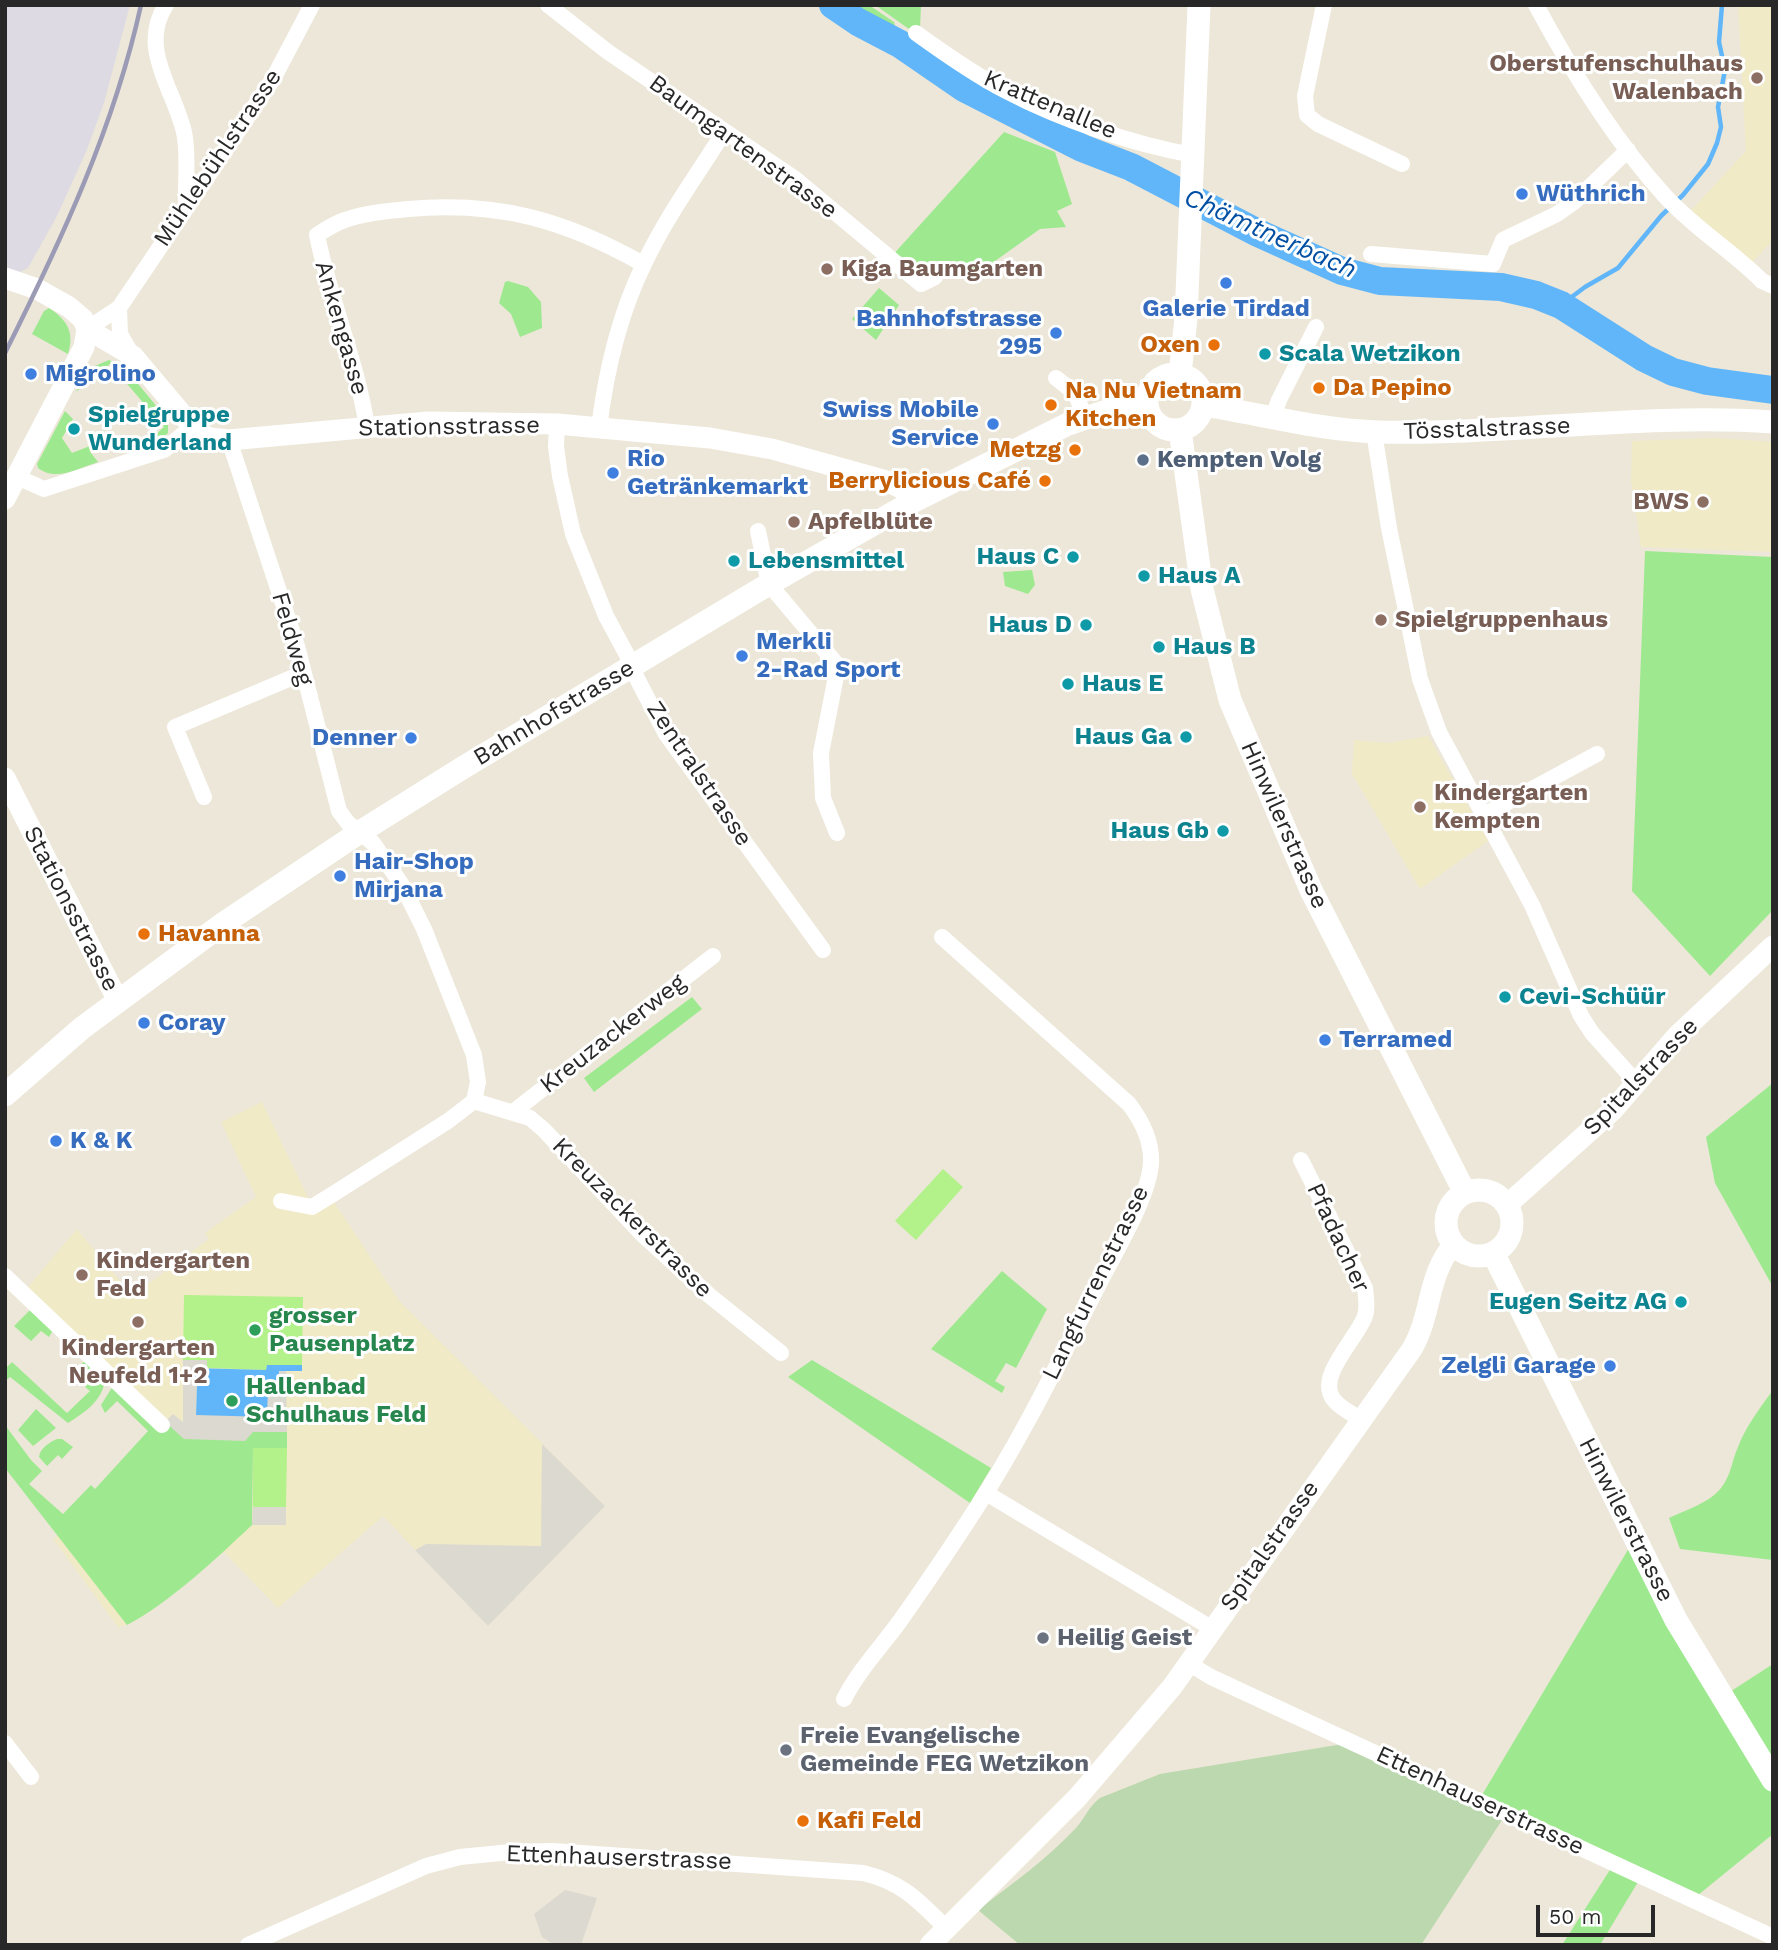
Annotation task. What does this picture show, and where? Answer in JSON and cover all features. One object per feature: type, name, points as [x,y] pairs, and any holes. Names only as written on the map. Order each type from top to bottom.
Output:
[{"type":"main road","points":[[1180,374],[1184,350],[1191,216],[1199,5]]},
{"type":"main road","points":[[1180,374],[1195,382],[1203,397],[1203,405],[1196,422],[1180,430],[1161,428],[1149,414],[1146,405],[1150,388],[1163,376],[1180,374]]},
{"type":"main road","name":"Bahnhofstrasse","points":[[5,1095],[82,1028],[224,923],[360,832],[631,667],[914,501],[1085,417],[1146,405]]},
{"type":"main road","name":"Tösstalstrasse","points":[[1203,405],[1321,426],[1374,432],[1483,431],[1717,419],[1773,422]]},
{"type":"main road","name":"Hinwilerstrasse","points":[[1180,430],[1202,589],[1230,700],[1311,890],[1465,1193]]},
{"type":"main road","points":[[1484,1190],[1501,1198],[1507,1205],[1512,1223],[1511,1232],[1501,1248],[1493,1253],[1472,1255],[1462,1251],[1449,1237],[1446,1220],[1452,1204],[1465,1193],[1484,1190]]},
{"type":"main road","name":"Hinwilerstrasse","points":[[1493,1253],[1676,1620],[1773,1780]]},
{"type":"street","points":[[166,5],[157,18],[153,43],[184,135],[186,208]]},
{"type":"street","name":"Mühlebühlstrasse","points":[[87,329],[119,309],[273,79],[312,5]]},
{"type":"street","name":"Baumgartenstrasse","points":[[548,5],[608,52],[794,178],[921,284],[935,277]]},
{"type":"street","points":[[1324,5],[1305,96],[1307,115],[1318,124],[1402,164]]},
{"type":"street","points":[[1536,5],[1600,110],[1667,198],[1762,281],[1773,286]]},
{"type":"street","name":"Krattenallee","points":[[916,33],[1007,92],[1097,130],[1172,152],[1193,165]]},
{"type":"street","points":[[599,428],[613,348],[643,264],[724,132]]},
{"type":"street","points":[[1371,254],[1493,264],[1503,240],[1557,214],[1574,202],[1628,150]]},
{"type":"street","name":"Ankengasse","points":[[367,427],[363,400],[323,267],[317,235],[344,220],[382,212],[438,207],[482,208],[527,215],[569,229],[602,242],[643,264]]},
{"type":"street","points":[[5,278],[37,289],[69,307],[83,318],[87,329],[84,347],[5,499]]},
{"type":"street","points":[[17,477],[44,489],[164,450],[192,427],[133,356],[120,334],[119,309]]},
{"type":"street","points":[[1273,417],[1315,327]]},
{"type":"street","points":[[87,329],[133,356]]},
{"type":"street","points":[[1056,378],[1075,393],[1085,417]]},
{"type":"street","name":"Stationsstrasse","points":[[192,427],[210,438],[229,440],[441,422],[557,424],[710,439],[772,449],[839,466],[903,489],[914,501]]},
{"type":"street","name":"Zentralstrasse","points":[[557,424],[556,447],[573,534],[606,616],[631,667],[666,734],[823,950]]},
{"type":"street","points":[[1374,432],[1389,528],[1420,679],[1439,732],[1532,905],[1581,1016],[1592,1034],[1636,1082]]},
{"type":"street","name":"Feldweg","points":[[229,440],[303,673],[339,811],[348,823],[360,832]]},
{"type":"street","points":[[758,531],[769,584],[838,666],[821,753],[823,798],[837,834]]},
{"type":"street","points":[[204,797],[175,727],[303,673]]},
{"type":"street","points":[[1484,815],[1597,754]]},
{"type":"street","name":"Stationsstrasse","points":[[5,778],[118,1001]]},
{"type":"street","points":[[281,1201],[312,1207],[448,1121],[474,1101],[478,1082],[474,1055],[424,929],[402,885],[373,843],[360,832]]},
{"type":"street","name":"Langfurrenstrasse","points":[[844,1699],[853,1681],[898,1623],[986,1493],[1117,1249],[1149,1176],[1150,1150],[1143,1126],[1129,1104],[942,937]]},
{"type":"street","name":"Spitalstrasse","points":[[1507,1205],[1612,1111],[1677,1036],[1773,946]]},
{"type":"street","name":"Kreuzackerweg","points":[[513,1112],[713,956]]},
{"type":"street","name":"Kreuzackerstrasse","points":[[474,1101],[530,1118],[642,1234],[710,1296],[781,1353]]},
{"type":"street","name":"Pfadacher","points":[[1301,1160],[1365,1288],[1366,1314],[1332,1370],[1328,1385],[1333,1399],[1361,1419]]},
{"type":"street","name":"Spitalstrasse","points":[[930,1945],[1101,1771],[1172,1687],[1422,1333],[1439,1264],[1454,1244]]},
{"type":"street","points":[[5,1276],[162,1425]]},
{"type":"street","points":[[986,1493],[1213,1629]]},
{"type":"street","name":"Ettenhauserstrasse","points":[[1188,1663],[1284,1711],[1773,1937]]},
{"type":"street","points":[[5,1743],[31,1777]]},
{"type":"street","name":"Ettenhauserstrasse","points":[[248,1945],[426,1867],[460,1857],[553,1851],[863,1872],[883,1877],[900,1886],[946,1928]]},
{"type":"shaded area","points":[[5,5],[130,5],[104,103],[86,152],[57,216],[28,268],[7,278]]},
{"type":"shaded area","name":"Oberstufenschulhaus Walenbach","points":[[1738,5],[1773,5],[1773,240],[1748,267],[1687,215],[1746,151]]},
{"type":"shaded area","name":"BWS","points":[[1715,438],[1773,442],[1773,552],[1641,547],[1631,480],[1632,441]]},
{"type":"shaded area","name":"Kindergarten Kempten","points":[[1428,736],[1488,841],[1420,889],[1352,774],[1354,740],[1388,743]]},
{"type":"shaded area","points":[[262,1102],[312,1206],[330,1196],[400,1302],[605,1506],[488,1626],[383,1516],[278,1608],[224,1552],[138,1619],[119,1628],[53,1539],[161,1461],[183,1439],[23,1293],[77,1229],[132,1296],[209,1239],[205,1233],[256,1197],[221,1122]]},
{"type":"shaded area","points":[[183,1360],[207,1360],[207,1368],[193,1368],[197,1384],[196,1415],[267,1387],[279,1371],[286,1371],[287,1432],[253,1432],[245,1441],[184,1439],[165,1422],[173,1414],[183,1422]]},
{"type":"shaded area","points":[[542,1444],[605,1506],[488,1626],[415,1550],[426,1544],[541,1546]]},
{"type":"shaded area","points":[[253,1507],[286,1507],[286,1525],[252,1525]]},
{"type":"shaded area","points":[[565,1890],[597,1898],[581,1945],[555,1945],[542,1937],[534,1914]]},
{"type":"green space","points":[[833,5],[869,5],[894,22],[900,44],[858,22]]},
{"type":"green space","points":[[875,5],[921,5],[920,29],[909,29]]},
{"type":"green space","points":[[1004,132],[1055,152],[1072,204],[1057,211],[1066,227],[1040,229],[981,271],[964,265],[950,267],[921,284],[890,258]]},
{"type":"green space","points":[[505,282],[528,287],[541,302],[542,328],[520,337],[511,314],[499,303]]},
{"type":"green space","points":[[879,288],[899,305],[876,340],[852,319]]},
{"type":"green space","points":[[49,308],[61,317],[68,327],[71,339],[68,354],[32,334],[44,311]]},
{"type":"green space","points":[[109,360],[124,367],[168,420],[168,433],[157,443],[141,448],[164,427],[110,364],[76,392],[90,368]]},
{"type":"green space","points":[[65,411],[73,419],[62,438],[72,453],[90,446],[91,453],[98,462],[68,472],[52,474],[38,468],[37,464]]},
{"type":"green space","points":[[1645,551],[1773,557],[1773,910],[1710,976],[1632,891]]},
{"type":"green space","points":[[1032,570],[1035,585],[1028,594],[1005,586],[1003,572]]},
{"type":"green space","points":[[692,997],[702,1009],[594,1092],[584,1078]]},
{"type":"green space","points":[[1773,1083],[1773,1287],[1715,1183],[1706,1137]]},
{"type":"green space","points":[[943,1169],[963,1187],[916,1240],[895,1221]]},
{"type":"green space","points":[[1002,1271],[1047,1309],[1016,1368],[1006,1363],[995,1381],[1005,1387],[1002,1393],[931,1349]]},
{"type":"green space","name":"grosser Pausenplatz","points":[[184,1295],[303,1297],[302,1365],[267,1365],[266,1370],[207,1368],[207,1360],[183,1360]]},
{"type":"green space","points":[[32,1310],[53,1330],[49,1337],[41,1331],[31,1341],[14,1326]]},
{"type":"green space","points":[[812,1360],[991,1468],[970,1503],[788,1377]]},
{"type":"green space","points":[[85,1361],[105,1381],[96,1401],[68,1423],[10,1377],[5,1381],[5,1369],[12,1362],[67,1413],[90,1391],[85,1387],[92,1378],[79,1366]]},
{"type":"green space","points":[[113,1386],[165,1422],[253,1432],[287,1432],[287,1448],[253,1448],[252,1525],[176,1593],[127,1625],[5,1468],[5,1425],[42,1471],[29,1484],[63,1514],[91,1485],[95,1489],[148,1431],[117,1401],[105,1413],[101,1405]]},
{"type":"green space","points":[[1773,1390],[1773,1560],[1680,1549],[1669,1518],[1704,1502],[1721,1488],[1745,1432]]},
{"type":"green space","points":[[36,1409],[56,1428],[33,1446],[18,1430]]},
{"type":"green space","points":[[57,1439],[62,1439],[73,1447],[62,1459],[58,1455],[47,1466],[39,1457],[41,1451]]},
{"type":"green space","points":[[253,1448],[287,1448],[286,1507],[253,1507]]},
{"type":"green space","points":[[1629,1548],[1722,1697],[1773,1664],[1773,1834],[1692,1900],[1641,1877],[1600,1945],[1562,1945],[1613,1865],[1479,1800]]},
{"type":"green space","points":[[1343,1744],[1502,1820],[1421,1945],[1020,1945],[978,1910],[1053,1850],[1076,1828],[1100,1798],[1160,1774]]},
{"type":"water","name":"Hallenbad Schulhaus Feld","points":[[267,1365],[302,1365],[302,1371],[279,1371],[278,1387],[268,1387],[267,1417],[196,1415],[197,1385],[193,1384],[193,1368],[266,1370]]},
{"type":"waterway","name":"Chämtnerbach","points":[[833,5],[858,22],[900,44],[964,88],[1082,148],[1131,167],[1258,233],[1342,271],[1380,281],[1501,287],[1536,295],[1561,305],[1644,358],[1673,372],[1707,381],[1773,390]]},
{"type":"waterway","points":[[1561,305],[1618,268],[1708,164],[1721,127],[1718,107],[1725,70],[1719,42],[1722,5]]},
{"type":"railway","points":[[5,353],[66,226],[101,140],[130,51],[141,5]]},
{"type":"place","name":"Oberstufenschulhaus Walenbach","points":[[1757,78]]},
{"type":"place","name":"Wüthrich","points":[[1522,194]]},
{"type":"place","name":"Kiga Baumgarten","points":[[827,269]]},
{"type":"place","name":"Galerie Tirdad","points":[[1226,283]]},
{"type":"place","name":"Bahnhofstrasse 295","points":[[1056,333]]},
{"type":"place","name":"Oxen","points":[[1214,345]]},
{"type":"place","name":"Scala Wetzikon","points":[[1265,354]]},
{"type":"place","name":"Migrolino","points":[[31,374]]},
{"type":"place","name":"Da Pepino","points":[[1319,388]]},
{"type":"place","name":"Na Nu Vietnam Kitchen","points":[[1051,405]]},
{"type":"place","name":"Swiss Mobile Service","points":[[993,424]]},
{"type":"place","name":"Spielgruppe Wunderland","points":[[74,429]]},
{"type":"place","name":"Metzg","points":[[1075,450]]},
{"type":"place","name":"Kempten Volg","points":[[1143,460]]},
{"type":"place","name":"Rio Getränkemarkt","points":[[613,473]]},
{"type":"place","name":"Berrylicious Café","points":[[1045,481]]},
{"type":"place","name":"BWS","points":[[1703,502]]},
{"type":"place","name":"Apfelblüte","points":[[794,522]]},
{"type":"place","name":"Haus C","points":[[1073,557]]},
{"type":"place","name":"Lebensmittel","points":[[734,561]]},
{"type":"place","name":"Haus A","points":[[1144,576]]},
{"type":"place","name":"Spielgruppenhaus","points":[[1381,620]]},
{"type":"place","name":"Haus D","points":[[1086,625]]},
{"type":"place","name":"Haus B","points":[[1159,647]]},
{"type":"place","name":"Merkli 2-Rad Sport","points":[[742,656]]},
{"type":"place","name":"Haus E","points":[[1068,684]]},
{"type":"place","name":"Haus Ga","points":[[1186,737]]},
{"type":"place","name":"Denner","points":[[411,738]]},
{"type":"place","name":"Kindergarten Kempten","points":[[1420,807]]},
{"type":"place","name":"Haus Gb","points":[[1223,831]]},
{"type":"place","name":"Hair-Shop Mirjana","points":[[340,876]]},
{"type":"place","name":"Havanna","points":[[144,934]]},
{"type":"place","name":"Cevi-Schüür","points":[[1505,997]]},
{"type":"place","name":"Coray","points":[[144,1023]]},
{"type":"place","name":"Terramed","points":[[1325,1040]]},
{"type":"place","name":"K & K","points":[[56,1141]]},
{"type":"place","name":"Kindergarten Feld","points":[[82,1275]]},
{"type":"place","name":"Eugen Seitz AG","points":[[1681,1302]]},
{"type":"place","name":"Kindergarten Neufeld 1+2","points":[[138,1322]]},
{"type":"place","name":"grosser Pausenplatz","points":[[255,1330]]},
{"type":"place","name":"Zelgli Garage","points":[[1610,1366]]},
{"type":"place","name":"Hallenbad Schulhaus Feld","points":[[232,1401]]},
{"type":"place","name":"Heilig Geist","points":[[1043,1638]]},
{"type":"place","name":"Freie Evangelische Gemeinde FEG Wetzikon","points":[[786,1750]]},
{"type":"place","name":"Kafi Feld","points":[[803,1821]]}]
